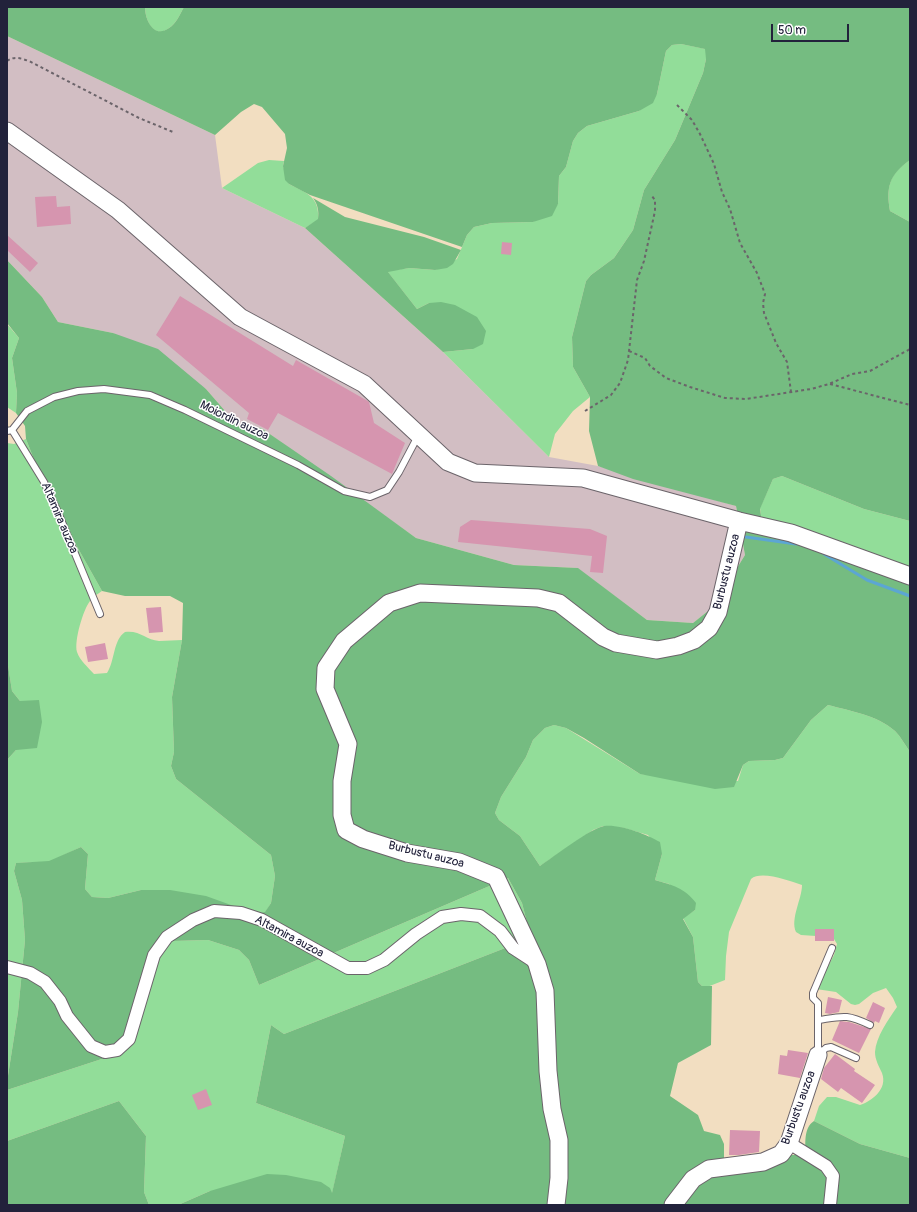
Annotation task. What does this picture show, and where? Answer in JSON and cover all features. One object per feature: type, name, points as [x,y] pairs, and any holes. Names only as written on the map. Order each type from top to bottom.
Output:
[{"type":"street","points":[[7,131],[118,210],[240,317],[364,384],[448,462],[475,473],[579,478],[791,533],[910,576]]},
{"type":"street","name":"Burbustu auzoa","points":[[556,1205],[559,1178],[559,1140],[552,1109],[548,1071],[545,991],[537,964],[496,877],[458,862],[408,853],[363,839],[346,830],[342,815],[342,781],[348,744],[325,689],[326,668],[344,641],[389,603],[420,593],[538,598],[559,603],[603,637],[616,643],[657,650],[678,646],[694,640],[709,628],[718,612],[739,520]]},
{"type":"street","name":"Altamira auzoa","points":[[7,967],[30,973],[45,982],[60,1001],[66,1016],[91,1046],[106,1052],[117,1050],[129,1040],[154,955],[167,937],[194,920],[214,911],[241,913],[262,920],[348,968],[367,968],[384,960],[416,934],[442,917],[461,914],[480,916],[500,931],[513,948],[537,964]]},
{"type":"street","name":"Burbustu auzoa","points":[[672,1205],[693,1179],[709,1168],[763,1162],[781,1154],[789,1143],[818,1055]]},
{"type":"street","points":[[789,1143],[826,1166],[833,1176],[830,1205]]},
{"type":"lane","name":"Moiordin auzoa","points":[[10,431],[27,411],[54,397],[78,391],[104,389],[150,395],[185,410],[298,465],[344,491],[370,497],[387,490],[399,472],[419,435]]},
{"type":"lane","name":"Altamira auzoa","points":[[10,431],[44,482],[58,510],[100,614]]},
{"type":"lane","points":[[818,1055],[818,1003],[813,998],[813,993],[832,948]]},
{"type":"lane","points":[[819,1020],[849,1016],[870,1025]]},
{"type":"lane","points":[[818,1055],[826,1048],[831,1047],[856,1058]]},
{"type":"path","points":[[7,61],[12,58],[19,58],[29,61],[139,118],[173,132]]},
{"type":"path","points":[[677,105],[692,120],[714,164],[740,243],[757,273],[765,294],[763,303],[764,313],[776,343],[787,362],[791,392]]},
{"type":"path","points":[[585,411],[611,396],[620,383],[628,360],[637,280],[644,260],[655,211],[655,200],[651,195]]},
{"type":"path","points":[[629,351],[645,358],[650,366],[666,378],[726,398],[746,399],[811,389],[829,384],[852,374],[870,371],[910,349]]},
{"type":"path","points":[[829,384],[910,405]]},
{"type":"shaded area","points":[[7,36],[215,135],[222,188],[305,228],[443,352],[549,457],[598,466],[736,506],[745,555],[713,607],[693,623],[647,620],[577,568],[514,565],[416,538],[261,428],[239,427],[206,389],[113,333],[58,322],[42,297],[7,260]]},
{"type":"green space","points":[[7,7],[145,7],[145,12],[151,26],[155,30],[164,31],[174,24],[184,7],[910,7],[910,160],[893,176],[888,195],[890,211],[910,222],[910,521],[864,509],[782,476],[773,479],[760,509],[762,522],[910,573],[910,752],[895,731],[880,721],[863,714],[828,705],[811,720],[783,758],[775,760],[749,761],[743,765],[734,787],[715,789],[640,774],[584,738],[566,728],[554,725],[545,728],[533,740],[526,757],[501,797],[495,813],[499,820],[520,836],[540,866],[581,837],[604,826],[633,830],[660,842],[662,854],[655,880],[683,890],[696,903],[695,910],[683,919],[693,937],[698,982],[702,986],[712,986],[711,1045],[678,1063],[670,1096],[698,1115],[704,1131],[720,1135],[724,1144],[724,1166],[789,1155],[805,1155],[805,1141],[808,1128],[814,1121],[860,1144],[910,1158],[910,1205],[178,1205],[210,1191],[267,1174],[286,1175],[321,1182],[330,1188],[332,1193],[345,1136],[256,1103],[271,1025],[284,1034],[531,938],[522,903],[508,878],[259,985],[249,960],[239,950],[208,940],[172,941],[160,945],[132,1026],[114,1055],[7,1090],[18,1012],[25,940],[22,900],[14,871],[16,863],[49,861],[81,847],[88,854],[85,889],[92,897],[108,898],[141,890],[170,890],[206,896],[256,914],[265,912],[271,903],[275,876],[271,855],[176,779],[171,766],[174,752],[172,697],[182,640],[183,603],[170,596],[125,596],[102,591],[48,495],[26,439],[25,426],[16,413],[17,393],[12,358],[19,338],[7,323],[7,260],[42,297],[58,322],[113,333],[158,349],[206,389],[239,427],[261,428],[331,476],[416,538],[514,565],[578,568],[647,620],[693,623],[713,607],[745,555],[736,506],[633,479],[598,466],[589,431],[590,397],[573,367],[572,337],[586,281],[591,275],[614,258],[633,230],[644,190],[675,140],[703,73],[706,59],[705,49],[681,44],[672,45],[666,51],[657,94],[653,103],[639,111],[587,126],[578,133],[573,141],[566,167],[559,176],[558,204],[552,216],[533,222],[492,223],[474,227],[467,235],[462,247],[310,195],[289,184],[285,180],[283,166],[287,148],[285,134],[262,107],[254,104],[241,112],[215,135],[7,36]]},
{"type":"green space","points":[[145,7],[184,7],[174,24],[164,31],[159,32],[151,27],[145,12]]},
{"type":"green space","points":[[681,44],[706,49],[706,59],[703,73],[675,140],[644,190],[633,230],[614,258],[591,275],[586,281],[572,337],[573,367],[590,397],[573,411],[555,434],[549,457],[443,352],[473,349],[429,303],[417,309],[387,271],[409,268],[435,270],[457,259],[467,235],[474,227],[492,223],[533,222],[558,204],[559,176],[566,167],[573,141],[578,133],[587,126],[639,111],[657,94],[666,51],[672,45]]},
{"type":"green space","points":[[269,160],[284,161],[283,166],[289,184],[307,193],[311,197],[317,206],[318,220],[305,228],[222,188],[258,163]]},
{"type":"green space","points":[[910,160],[910,222],[890,211],[888,195],[893,176],[897,170]]},
{"type":"green space","points":[[313,198],[345,217],[424,237],[461,250],[453,264],[447,268],[435,270],[409,268],[388,272],[417,309],[429,303],[441,302],[455,305],[477,317],[486,331],[483,344],[473,349],[443,352],[305,228],[318,219],[318,208]]},
{"type":"green space","points":[[7,324],[19,338],[12,358],[17,393],[16,413],[7,407]]},
{"type":"green space","points":[[26,439],[48,495],[102,591],[91,599],[82,618],[76,647],[78,655],[94,674],[107,673],[112,663],[118,640],[125,632],[135,632],[150,639],[159,641],[182,640],[172,697],[174,752],[171,766],[176,779],[271,855],[275,876],[271,903],[265,913],[256,914],[141,890],[108,898],[92,897],[85,889],[88,854],[81,847],[49,862],[16,863],[14,871],[22,900],[25,940],[18,1012],[7,1082],[7,760],[16,750],[20,701],[12,691],[7,659],[7,443],[14,444]]},
{"type":"green space","points":[[782,476],[864,509],[910,521],[910,573],[762,522],[760,508],[773,479]]},
{"type":"green space","points":[[7,659],[12,691],[20,701],[39,700],[42,722],[37,748],[16,750],[7,760]]},
{"type":"green space","points":[[828,705],[863,714],[880,721],[895,731],[910,752],[910,1158],[860,1144],[814,1121],[819,1106],[827,1097],[836,1097],[860,1105],[869,1101],[878,1094],[883,1084],[883,1079],[877,1063],[875,1052],[876,1046],[883,1029],[897,1007],[886,988],[873,993],[859,1004],[855,1005],[851,1004],[836,992],[816,989],[834,955],[837,944],[831,937],[801,935],[796,932],[794,921],[802,885],[768,876],[751,879],[729,932],[725,980],[707,987],[702,986],[698,982],[693,937],[683,918],[695,910],[669,884],[655,880],[662,854],[648,835],[624,828],[603,826],[593,830],[540,866],[520,836],[499,820],[495,813],[501,797],[526,757],[533,740],[545,728],[554,725],[566,728],[640,774],[738,781],[743,765],[749,761],[775,760],[783,758],[811,720]]},
{"type":"green space","points":[[508,878],[522,903],[531,938],[284,1034],[271,1025],[256,1103],[345,1136],[332,1194],[210,1191],[178,1205],[149,1205],[144,1192],[146,1136],[119,1101],[7,1141],[7,1090],[114,1055],[153,953],[172,941],[208,940],[239,950],[249,960],[259,985]]},
{"type":"green space","points":[[119,1101],[146,1136],[144,1192],[149,1205],[7,1205],[7,1141]]},
{"type":"building","points":[[56,196],[57,207],[70,206],[71,224],[37,227],[35,197]]},
{"type":"building","points":[[7,235],[38,263],[30,272],[7,250]]},
{"type":"building","points":[[502,242],[512,243],[511,255],[501,254]]},
{"type":"building","points":[[180,296],[293,366],[296,360],[369,402],[374,423],[405,443],[392,474],[278,413],[268,430],[247,419],[249,413],[156,335]]},
{"type":"building","points":[[471,520],[590,529],[607,536],[603,573],[590,572],[592,556],[458,542],[460,527]]},
{"type":"building","points":[[161,607],[163,632],[149,633],[146,608]]},
{"type":"building","points":[[105,643],[108,659],[88,662],[85,647]]},
{"type":"building","points":[[815,929],[834,929],[834,941],[815,941]]},
{"type":"building","points":[[828,997],[842,1000],[839,1012],[830,1014],[825,1013]]},
{"type":"building","points":[[873,1002],[885,1008],[879,1023],[875,1021],[874,1023],[866,1018]]},
{"type":"building","points":[[840,1021],[849,1022],[871,1029],[859,1053],[832,1040]]},
{"type":"building","points":[[788,1050],[808,1053],[800,1078],[778,1074],[780,1055],[787,1056]]},
{"type":"building","points":[[835,1054],[855,1069],[854,1071],[875,1085],[862,1103],[841,1088],[838,1092],[821,1079],[824,1068]]},
{"type":"building","points":[[206,1089],[212,1105],[198,1110],[192,1095]]},
{"type":"building","points":[[730,1130],[760,1131],[759,1152],[729,1155]]},
{"type":"waterway","points":[[746,537],[796,544]]},
{"type":"waterway","points":[[824,554],[867,580],[910,596]]}]
